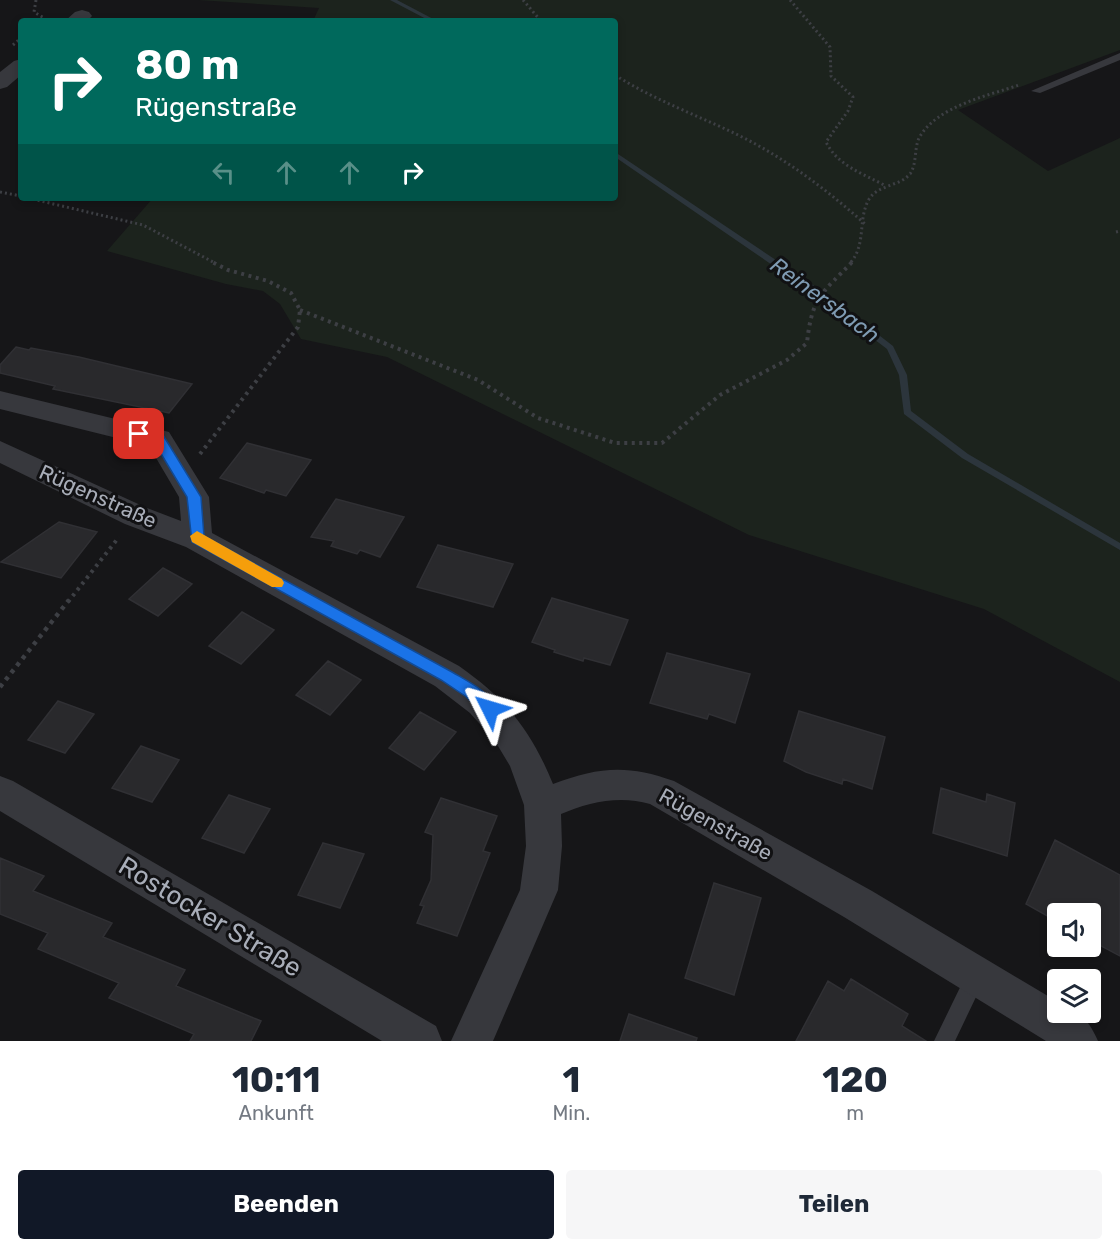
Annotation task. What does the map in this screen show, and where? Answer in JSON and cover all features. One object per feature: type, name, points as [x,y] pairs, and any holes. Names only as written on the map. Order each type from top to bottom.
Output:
[{"type":"street","points":[[0,83],[18,68]]},
{"type":"street","points":[[0,400],[159,438],[194,497],[197,538]]},
{"type":"street","name":"Rügenstraße","points":[[0,451],[136,516],[197,538],[447,676],[471,692],[504,724],[532,773],[542,805],[571,792],[602,785],[643,784],[686,805],[976,976],[1064,1029],[1077,1041]]},
{"type":"street","name":"Rostocker Straße","points":[[0,792],[421,1041]]},
{"type":"street","points":[[472,1041],[504,974],[539,890],[544,846],[542,805]]},
{"type":"lane","points":[[1036,91],[1120,56]]},
{"type":"lane","points":[[944,1041],[976,976]]},
{"type":"path","points":[[36,0],[34,12],[44,18]]},
{"type":"path","points":[[522,0],[538,18]]},
{"type":"path","points":[[790,0],[832,49],[830,73],[841,88],[853,97],[848,111],[826,142],[829,150],[850,169],[884,186]]},
{"type":"path","points":[[618,76],[740,135],[801,171],[834,195],[865,224]]},
{"type":"path","points":[[300,310],[478,380],[538,418],[615,443],[662,443],[720,395],[787,360],[807,343],[808,320],[817,296],[856,256],[865,224],[866,205],[884,186],[903,179],[913,170],[916,144],[922,133],[933,123],[959,107],[1025,83]]},
{"type":"path","points":[[0,192],[18,195]]},
{"type":"path","points":[[41,201],[143,225],[228,270],[268,281],[291,293],[300,310],[298,327],[195,459],[177,467]]},
{"type":"path","points":[[0,687],[136,516]]},
{"type":"shaded area","points":[[198,0],[1120,0],[1120,50],[958,110],[1048,171],[1120,138],[1120,682],[984,609],[749,535],[387,357],[301,339],[280,304],[263,291],[226,284],[107,251],[150,201],[618,201],[618,18],[314,18],[319,8]]},
{"type":"building","points":[[16,347],[79,357],[192,384],[169,413],[53,389],[55,386],[0,373],[0,365]]},
{"type":"building","points":[[247,443],[311,460],[286,496],[266,490],[264,493],[220,478]]},
{"type":"building","points":[[336,499],[404,517],[380,557],[360,550],[357,554],[331,546],[334,541],[311,537]]},
{"type":"building","points":[[59,522],[97,532],[61,578],[1,562]]},
{"type":"building","points":[[438,545],[513,564],[493,607],[417,587]]},
{"type":"building","points":[[163,568],[192,584],[158,616],[129,599]]},
{"type":"building","points":[[552,598],[628,620],[610,665],[584,658],[583,661],[532,642]]},
{"type":"building","points":[[242,612],[274,630],[241,664],[209,646]]},
{"type":"building","points":[[667,653],[750,674],[735,723],[709,714],[707,719],[650,703]]},
{"type":"building","points":[[328,661],[361,680],[330,715],[296,695]]},
{"type":"building","points":[[58,701],[94,714],[65,753],[28,740]]},
{"type":"building","points":[[799,711],[885,737],[872,789],[843,779],[842,784],[806,772],[784,761]]},
{"type":"building","points":[[420,712],[456,732],[424,770],[389,748]]},
{"type":"building","points":[[141,746],[179,760],[152,802],[112,788]]},
{"type":"building","points":[[941,788],[986,802],[987,794],[1015,803],[1007,856],[933,833]]},
{"type":"building","points":[[229,795],[270,809],[244,853],[202,838]]},
{"type":"building","points":[[441,798],[497,816],[483,851],[490,853],[457,936],[417,923],[424,906],[420,905],[431,880],[433,835],[425,832]]},
{"type":"building","points":[[1055,840],[1120,875],[1120,956],[1101,946],[1101,903],[1047,903],[1047,916],[1026,904]]},
{"type":"building","points":[[323,843],[364,854],[340,908],[298,895]]},
{"type":"building","points":[[0,858],[44,876],[33,891],[112,923],[103,937],[185,970],[176,986],[261,1021],[251,1041],[190,1041],[194,1034],[109,998],[119,983],[38,949],[48,933],[0,914]]},
{"type":"building","points":[[714,883],[761,898],[734,995],[685,978]]},
{"type":"building","points":[[851,979],[908,1014],[902,1026],[926,1041],[796,1041],[828,981],[844,991]]},
{"type":"building","points":[[629,1014],[697,1038],[696,1041],[620,1041]]},
{"type":"waterway","name":"Reinersbach","points":[[393,0],[428,18]]},
{"type":"waterway","name":"Reinersbach","points":[[618,156],[819,293],[890,348],[903,375],[907,412],[965,456],[1120,547]]},
{"type":"slow traffic","points":[[197,536],[277,583]]},
{"type":"route","points":[[139,434],[159,438],[194,497],[197,538],[447,676],[471,692],[490,709]]}]
